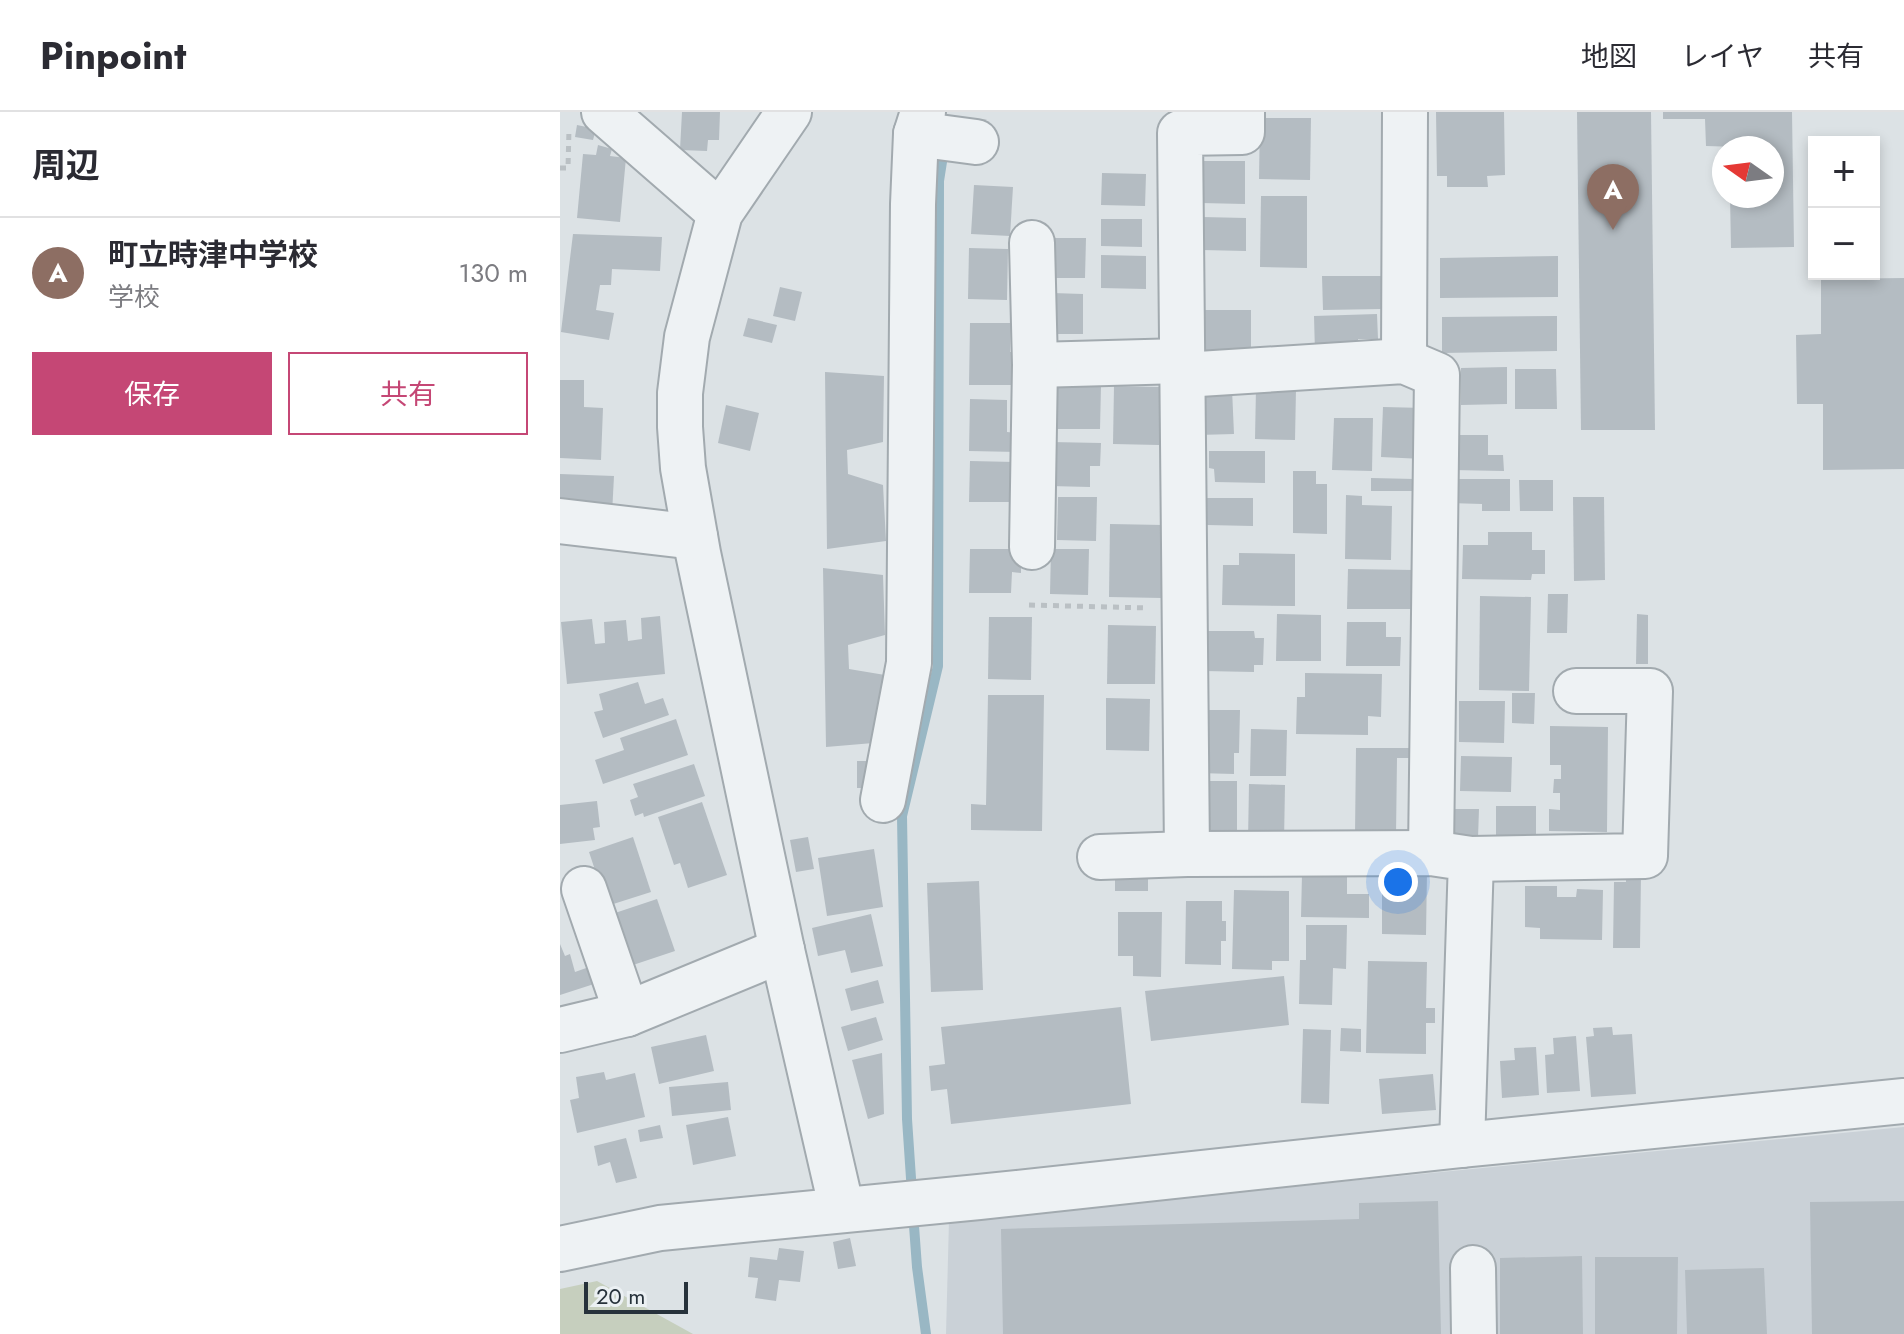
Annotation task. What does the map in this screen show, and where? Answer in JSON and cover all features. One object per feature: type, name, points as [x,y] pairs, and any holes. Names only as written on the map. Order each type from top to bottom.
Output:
[{"type":"street","points":[[789,112],[720,213],[687,337],[680,393],[683,468],[782,950],[842,1210]]},
{"type":"street","points":[[1187,854],[1180,133],[1242,132],[1242,112]]},
{"type":"street","points":[[1404,361],[1405,112]]},
{"type":"street","points":[[586,119],[720,213]]},
{"type":"street","points":[[883,800],[909,663],[919,123],[976,142]]},
{"type":"street","points":[[1032,243],[1035,365],[1032,547]]},
{"type":"street","points":[[1035,365],[1182,368],[1404,361],[1437,375],[1462,1145]]},
{"type":"street","points":[[560,521],[695,537]]},
{"type":"street","points":[[1100,857],[1187,854],[1645,856],[1650,691],[1576,691]]},
{"type":"street","points":[[584,889],[627,1014]]},
{"type":"street","points":[[560,1030],[627,1014],[782,950]]},
{"type":"street","points":[[560,1249],[660,1228],[1904,1101]]},
{"type":"street","points":[[1473,1268],[1474,1334]]},
{"type":"path","points":[[560,168],[568,168],[586,119]]},
{"type":"path","points":[[1029,605],[1185,608]]},
{"type":"shaded area","points":[[1904,1127],[1904,1334],[946,1334],[949,1220]]},
{"type":"green space","points":[[597,1281],[693,1334],[560,1334],[560,1289]]},
{"type":"building","points":[[682,112],[720,112],[719,140],[708,140],[707,151],[680,150]]},
{"type":"building","points":[[1436,112],[1504,112],[1505,175],[1487,176],[1488,187],[1447,187],[1447,176],[1437,176]]},
{"type":"building","points":[[1577,112],[1651,112],[1655,430],[1581,430]]},
{"type":"building","points":[[1663,112],[1792,112],[1794,247],[1731,248],[1730,208],[1784,208],[1784,136],[1712,136],[1712,146],[1706,146],[1705,119],[1663,119]]},
{"type":"building","points":[[1260,118],[1311,118],[1310,180],[1259,179]]},
{"type":"building","points":[[577,125],[596,129],[593,140],[575,137]]},
{"type":"building","points":[[598,145],[612,149],[610,156],[626,158],[620,222],[577,218],[583,154],[596,155]]},
{"type":"building","points":[[1201,161],[1245,161],[1245,204],[1201,203]]},
{"type":"building","points":[[1102,173],[1146,174],[1145,206],[1101,205]]},
{"type":"building","points":[[974,185],[1013,187],[1010,236],[971,234]]},
{"type":"building","points":[[1261,196],[1307,196],[1307,268],[1260,267]]},
{"type":"building","points":[[1202,217],[1246,218],[1246,251],[1202,250]]},
{"type":"building","points":[[1101,219],[1142,219],[1142,247],[1101,246]]},
{"type":"building","points":[[573,234],[662,237],[660,271],[612,269],[611,285],[600,285],[596,310],[614,313],[609,340],[561,332]]},
{"type":"building","points":[[1051,238],[1086,238],[1085,278],[1051,278]]},
{"type":"building","points":[[969,248],[1008,249],[1007,300],[968,299]]},
{"type":"building","points":[[1101,255],[1146,256],[1146,289],[1101,288]]},
{"type":"building","points":[[1558,256],[1558,297],[1440,298],[1440,258]]},
{"type":"building","points":[[1322,276],[1382,276],[1382,309],[1323,310]]},
{"type":"building","points":[[1904,278],[1904,469],[1823,470],[1823,404],[1797,404],[1796,335],[1821,334],[1821,280]]},
{"type":"building","points":[[780,287],[802,292],[795,321],[773,316]]},
{"type":"building","points":[[1052,293],[1083,294],[1083,334],[1051,334]]},
{"type":"building","points":[[1198,310],[1251,310],[1251,352],[1197,351]]},
{"type":"building","points":[[1377,314],[1378,339],[1358,339],[1358,352],[1315,353],[1314,316]]},
{"type":"building","points":[[1557,316],[1557,351],[1442,353],[1442,317]]},
{"type":"building","points":[[748,318],[777,325],[772,343],[743,336]]},
{"type":"building","points":[[970,323],[1011,323],[1010,352],[1019,352],[1019,385],[969,385]]},
{"type":"building","points":[[1507,367],[1507,404],[1461,405],[1461,368]]},
{"type":"building","points":[[1515,369],[1556,369],[1557,409],[1515,409]]},
{"type":"building","points":[[825,372],[884,376],[883,442],[847,450],[848,474],[883,485],[886,541],[827,549]]},
{"type":"building","points":[[560,380],[584,380],[584,407],[603,408],[601,460],[560,458]]},
{"type":"building","points":[[1057,385],[1101,385],[1100,429],[1056,429]]},
{"type":"building","points":[[1114,386],[1160,387],[1159,445],[1113,444]]},
{"type":"building","points":[[1256,388],[1296,389],[1295,440],[1255,439]]},
{"type":"building","points":[[1232,389],[1234,434],[1198,435],[1197,390]]},
{"type":"building","points":[[970,399],[1007,400],[1007,432],[1019,433],[1019,452],[969,451]]},
{"type":"building","points":[[726,405],[759,413],[750,451],[718,443]]},
{"type":"building","points":[[1383,407],[1425,408],[1423,459],[1381,457]]},
{"type":"building","points":[[1334,418],[1373,418],[1372,471],[1332,470]]},
{"type":"building","points":[[1452,435],[1488,435],[1488,455],[1503,455],[1504,471],[1452,470]]},
{"type":"building","points":[[1051,442],[1101,443],[1100,466],[1090,466],[1090,487],[1050,486]]},
{"type":"building","points":[[1209,451],[1265,451],[1265,483],[1215,482],[1214,469],[1209,468]]},
{"type":"building","points":[[970,461],[1015,462],[1014,502],[969,502]]},
{"type":"building","points":[[1293,471],[1316,471],[1316,484],[1327,484],[1327,534],[1293,533]]},
{"type":"building","points":[[560,474],[614,476],[612,514],[560,512]]},
{"type":"building","points":[[1371,478],[1415,479],[1415,491],[1371,491]]},
{"type":"building","points":[[1450,479],[1510,479],[1510,511],[1482,511],[1482,504],[1449,503]]},
{"type":"building","points":[[1519,480],[1553,480],[1553,511],[1520,511]]},
{"type":"building","points":[[1346,495],[1362,496],[1362,505],[1392,506],[1391,560],[1345,559]]},
{"type":"building","points":[[1058,497],[1097,497],[1096,541],[1057,540]]},
{"type":"building","points":[[1573,497],[1604,497],[1605,580],[1574,581]]},
{"type":"building","points":[[1207,498],[1253,498],[1253,526],[1207,525]]},
{"type":"building","points":[[1110,524],[1163,525],[1162,598],[1109,597]]},
{"type":"building","points":[[1488,532],[1532,532],[1532,550],[1545,550],[1545,574],[1532,574],[1531,580],[1462,579],[1463,545],[1488,545]]},
{"type":"building","points":[[970,549],[1021,549],[1021,573],[1012,572],[1011,593],[969,593]]},
{"type":"building","points":[[1051,549],[1089,549],[1088,595],[1050,594]]},
{"type":"building","points":[[1239,553],[1295,554],[1295,606],[1222,605],[1223,565],[1239,565]]},
{"type":"building","points":[[823,568],[883,575],[885,635],[848,645],[849,669],[885,675],[885,742],[826,747]]},
{"type":"building","points":[[1348,569],[1414,570],[1421,609],[1347,609]]},
{"type":"building","points":[[1548,594],[1568,594],[1567,633],[1547,633]]},
{"type":"building","points":[[1480,596],[1531,597],[1529,691],[1479,690]]},
{"type":"building","points":[[1277,614],[1321,615],[1321,661],[1276,661]]},
{"type":"building","points":[[1637,614],[1648,615],[1648,664],[1636,664]]},
{"type":"building","points":[[660,616],[665,674],[567,684],[561,622],[592,619],[595,644],[605,643],[604,622],[626,620],[628,641],[642,639],[641,618]]},
{"type":"building","points":[[989,617],[1032,617],[1031,680],[988,679]]},
{"type":"building","points":[[1347,622],[1386,622],[1386,637],[1401,637],[1400,666],[1346,666]]},
{"type":"building","points":[[1108,625],[1156,626],[1155,684],[1107,684]]},
{"type":"building","points":[[1205,631],[1254,631],[1255,638],[1264,638],[1263,665],[1254,665],[1254,672],[1204,671]]},
{"type":"building","points":[[1305,673],[1382,674],[1381,717],[1368,716],[1368,735],[1296,734],[1297,697],[1305,697]]},
{"type":"building","points":[[638,682],[645,704],[663,698],[669,715],[603,738],[594,712],[603,710],[599,694]]},
{"type":"building","points":[[1512,693],[1535,693],[1534,724],[1512,723]]},
{"type":"building","points":[[988,695],[1044,695],[1042,831],[971,830],[971,804],[986,805]]},
{"type":"building","points":[[1106,698],[1150,699],[1149,751],[1106,750]]},
{"type":"building","points":[[1459,701],[1505,701],[1504,743],[1459,742]]},
{"type":"building","points":[[1203,710],[1240,710],[1239,753],[1234,753],[1234,774],[1197,773]]},
{"type":"building","points":[[676,719],[688,755],[603,784],[595,760],[624,750],[620,738]]},
{"type":"building","points":[[1550,726],[1608,727],[1607,832],[1549,831],[1549,809],[1560,810],[1560,793],[1553,793],[1554,779],[1561,779],[1561,765],[1550,765]]},
{"type":"building","points":[[1251,729],[1287,730],[1286,776],[1250,776]]},
{"type":"building","points":[[1356,748],[1417,748],[1416,758],[1397,758],[1396,836],[1355,835]]},
{"type":"building","points":[[1461,756],[1512,757],[1511,792],[1460,791]]},
{"type":"building","points":[[857,761],[874,761],[875,788],[857,788]]},
{"type":"building","points":[[694,764],[705,796],[644,817],[643,813],[635,816],[630,800],[638,797],[633,784]]},
{"type":"building","points":[[1199,781],[1237,781],[1237,838],[1198,838]]},
{"type":"building","points":[[1249,784],[1285,785],[1284,842],[1248,841]]},
{"type":"building","points":[[597,801],[600,827],[593,828],[595,840],[560,844],[560,805]]},
{"type":"building","points":[[702,802],[727,875],[688,888],[680,863],[674,865],[658,817]]},
{"type":"building","points":[[1496,806],[1536,806],[1536,838],[1496,837]]},
{"type":"building","points":[[1443,809],[1479,809],[1478,838],[1443,837]]},
{"type":"building","points":[[633,837],[651,892],[607,906],[589,852]]},
{"type":"building","points":[[808,837],[814,869],[796,872],[790,840]]},
{"type":"building","points":[[874,849],[883,907],[827,916],[818,858]]},
{"type":"building","points":[[1400,870],[1427,871],[1426,935],[1382,934],[1382,878],[1400,878]]},
{"type":"building","points":[[1115,871],[1148,871],[1148,891],[1115,891]]},
{"type":"building","points":[[1626,873],[1641,873],[1640,948],[1613,948],[1614,882],[1626,882]]},
{"type":"building","points":[[1302,874],[1347,874],[1347,894],[1369,894],[1369,918],[1301,917]]},
{"type":"building","points":[[979,881],[983,990],[931,992],[927,883]]},
{"type":"building","points":[[1525,886],[1557,886],[1557,897],[1576,897],[1577,889],[1603,890],[1602,940],[1540,939],[1540,928],[1525,927]]},
{"type":"building","points":[[1234,890],[1289,891],[1289,961],[1272,961],[1272,970],[1232,969]]},
{"type":"building","points":[[657,899],[675,951],[627,967],[609,915]]},
{"type":"building","points":[[1186,901],[1222,901],[1226,941],[1221,941],[1221,965],[1185,964]]},
{"type":"building","points":[[1118,912],[1162,912],[1161,977],[1133,976],[1133,956],[1118,956]]},
{"type":"building","points":[[871,914],[883,966],[851,973],[845,950],[818,956],[812,928]]},
{"type":"building","points":[[1306,925],[1347,925],[1346,969],[1333,968],[1332,1005],[1299,1004],[1300,960],[1306,960]]},
{"type":"building","points":[[560,944],[565,956],[570,954],[575,972],[589,967],[594,984],[560,995]]},
{"type":"building","points":[[1368,961],[1427,962],[1426,1008],[1435,1008],[1435,1023],[1426,1023],[1426,1054],[1366,1053]]},
{"type":"building","points":[[1284,976],[1289,1025],[1151,1041],[1145,991]]},
{"type":"building","points":[[878,980],[884,1003],[851,1011],[845,989]]},
{"type":"building","points":[[1121,1007],[1131,1104],[951,1124],[947,1089],[931,1091],[929,1066],[945,1064],[941,1027]]},
{"type":"building","points":[[876,1017],[883,1040],[848,1051],[841,1027]]},
{"type":"building","points":[[1612,1027],[1613,1035],[1632,1034],[1636,1094],[1591,1097],[1586,1037],[1594,1036],[1593,1028]]},
{"type":"building","points":[[1341,1028],[1361,1029],[1361,1052],[1340,1051]]},
{"type":"building","points":[[1303,1029],[1331,1030],[1329,1104],[1301,1103]]},
{"type":"building","points":[[706,1035],[714,1071],[659,1084],[651,1047]]},
{"type":"building","points":[[1576,1036],[1580,1091],[1547,1093],[1545,1055],[1554,1054],[1553,1038]]},
{"type":"building","points":[[1536,1047],[1539,1095],[1502,1098],[1500,1061],[1515,1060],[1514,1048]]},
{"type":"building","points":[[882,1053],[884,1114],[868,1119],[852,1060]]},
{"type":"building","points":[[604,1072],[606,1080],[635,1073],[645,1117],[577,1133],[570,1100],[579,1098],[576,1077]]},
{"type":"building","points":[[1433,1074],[1436,1110],[1382,1114],[1379,1079]]},
{"type":"building","points":[[728,1082],[731,1110],[672,1116],[669,1087]]},
{"type":"building","points":[[728,1117],[736,1156],[693,1165],[686,1125]]},
{"type":"building","points":[[660,1125],[663,1138],[640,1142],[638,1130]]},
{"type":"building","points":[[626,1138],[637,1178],[616,1183],[610,1162],[598,1166],[594,1146]]},
{"type":"building","points":[[1438,1201],[1441,1334],[1003,1334],[1001,1229],[1359,1219],[1359,1203]]},
{"type":"building","points":[[1904,1201],[1904,1334],[1812,1334],[1810,1202]]},
{"type":"building","points":[[850,1238],[856,1266],[838,1269],[833,1242]]},
{"type":"building","points":[[779,1248],[804,1251],[800,1282],[779,1280],[776,1301],[755,1298],[758,1278],[748,1277],[750,1257],[777,1260]]},
{"type":"building","points":[[1582,1256],[1583,1334],[1500,1334],[1500,1258]]},
{"type":"building","points":[[1595,1257],[1678,1257],[1677,1334],[1595,1334]]},
{"type":"building","points":[[1764,1268],[1767,1334],[1687,1334],[1685,1270]]},
{"type":"waterway","points":[[912,1193],[907,1119],[902,816],[938,666],[939,181],[944,149]]},
{"type":"waterway","points":[[913,1212],[926,1334]]},
{"type":"place","name":"町立時津中学校","points":[[1613,230]]}]
